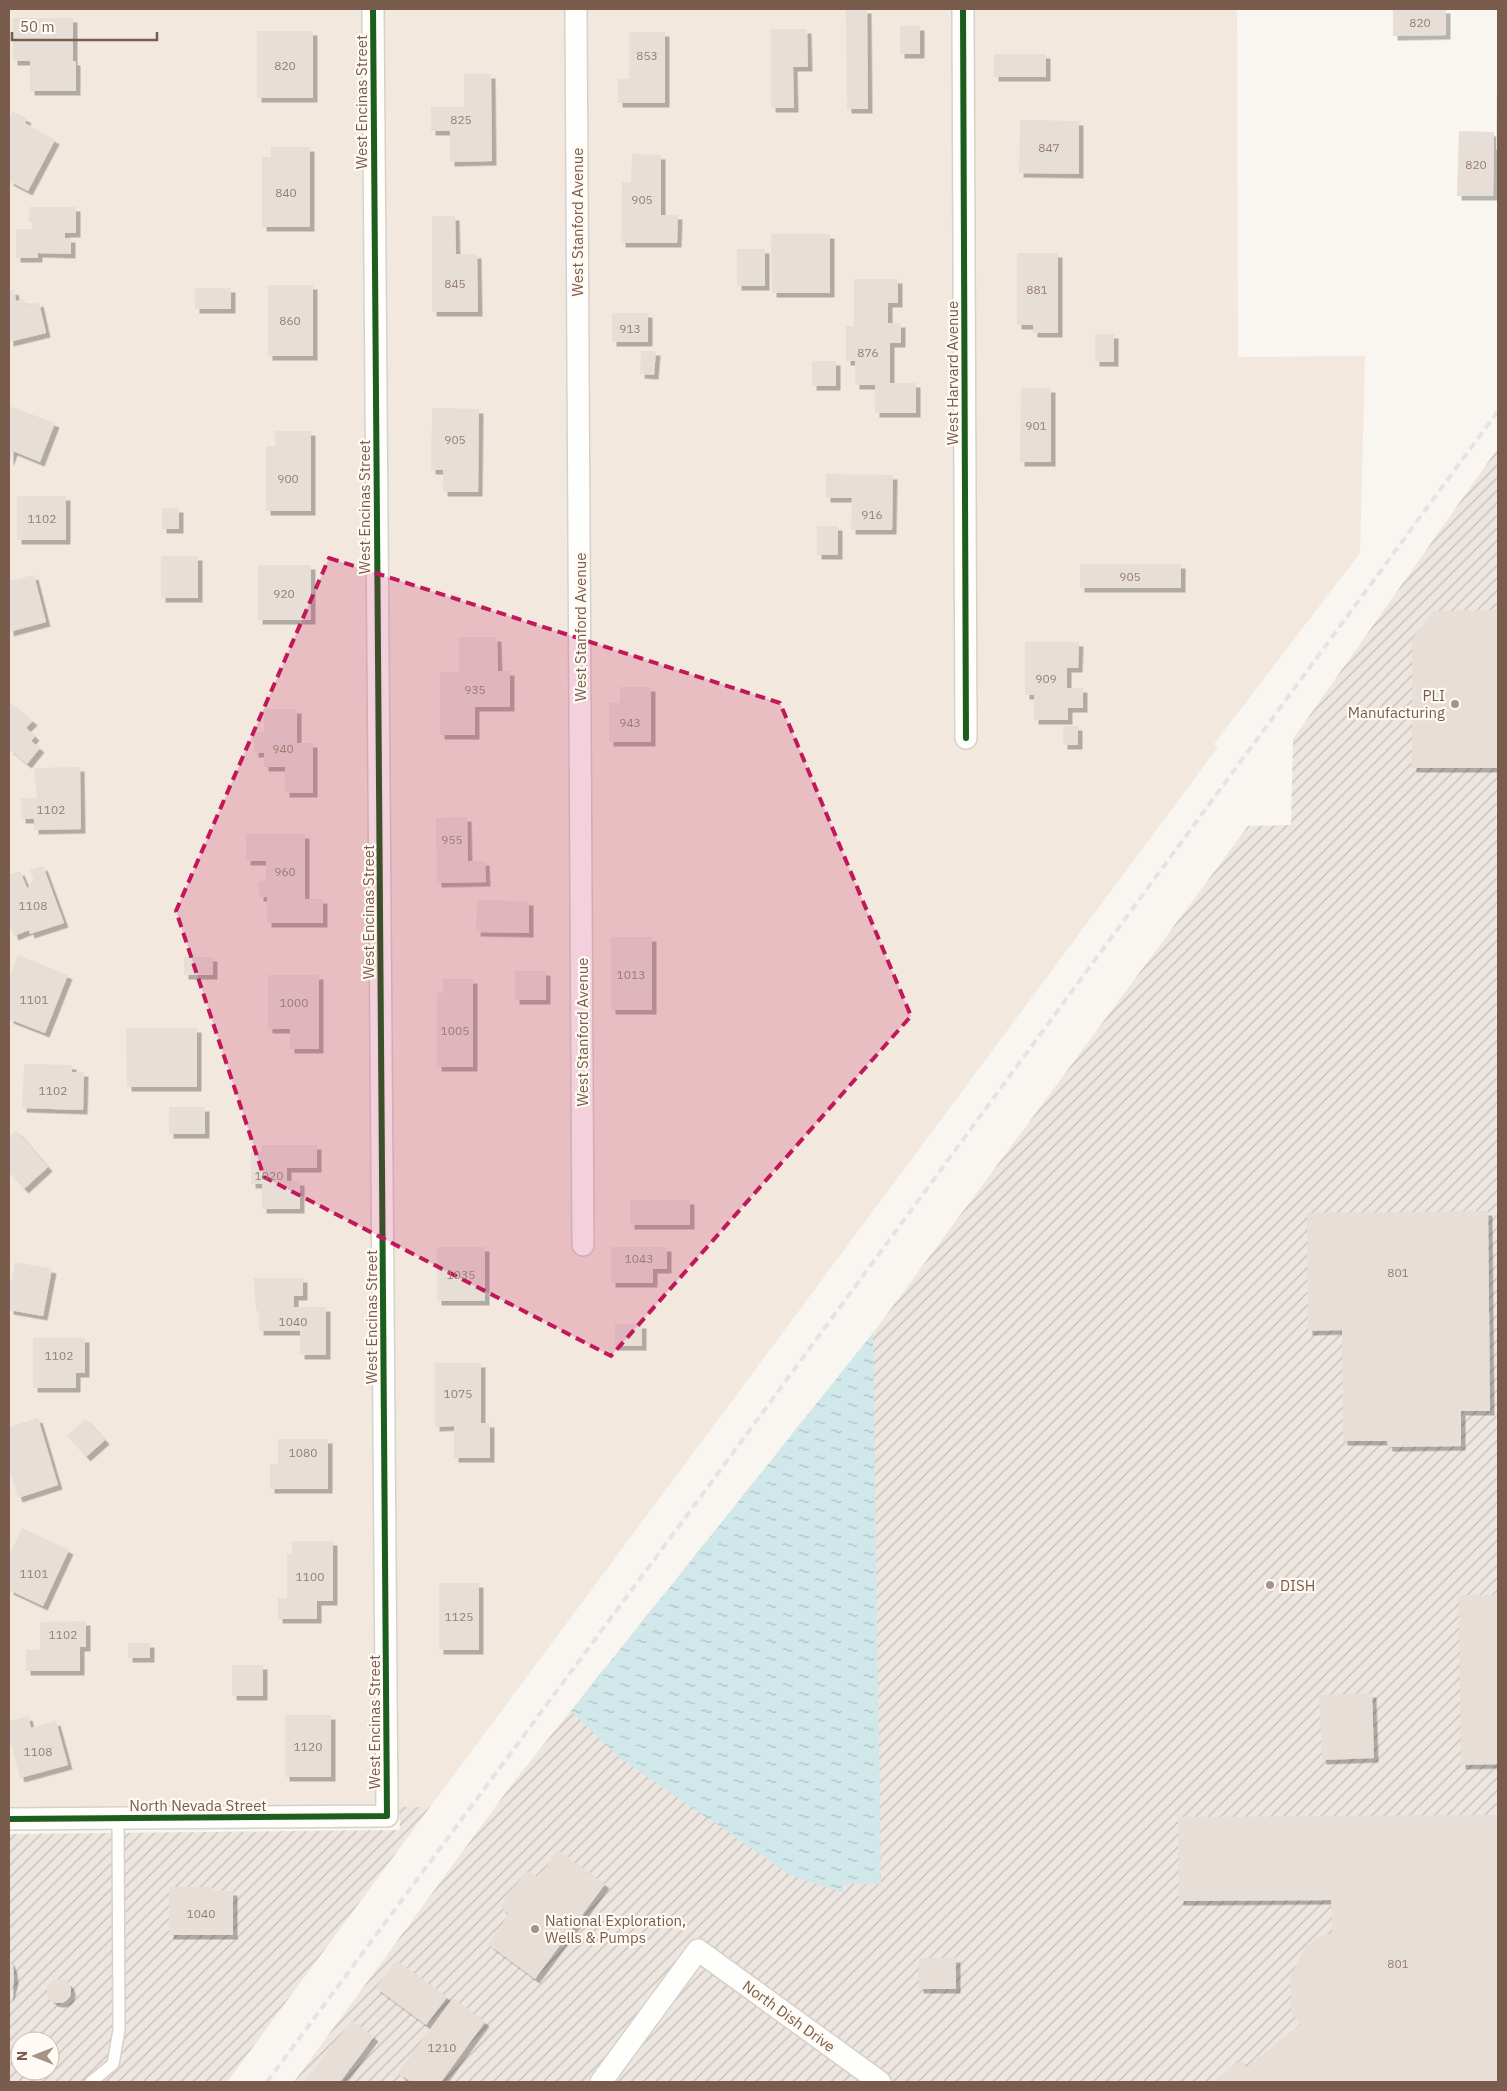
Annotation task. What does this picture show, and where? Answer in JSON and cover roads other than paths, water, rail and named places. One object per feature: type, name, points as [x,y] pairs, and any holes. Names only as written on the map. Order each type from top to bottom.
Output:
[{"type":"street","name":"West Encinas Street","points":[[373,9],[387,1816]]},
{"type":"street","name":"West Stanford Avenue","points":[[576,9],[584,1245]]},
{"type":"street","name":"West Harvard Avenue","points":[[963,9],[966,738]]},
{"type":"street","name":"North Nevada Street","points":[[9,1819],[387,1816]]},
{"type":"street","name":"North Dish Drive","points":[[601,2082],[698,1950],[880,2082]]},
{"type":"lane","points":[[91,2082],[113,2064],[119,2030],[118,1818]]},
{"type":"water","points":[[873,1333],[881,1884],[843,1884],[843,1893],[790,1875],[620,1758],[571,1711]]},
{"type":"railway","points":[[267,2082],[702,1495],[1498,411]]},
{"type":"place","name":"PLI Manufacturing","points":[[1455,704]]},
{"type":"place","name":"DISH","points":[[1270,1585]]},
{"type":"place","name":"National Exploration, Wells & Pumps","points":[[535,1929]]}]
